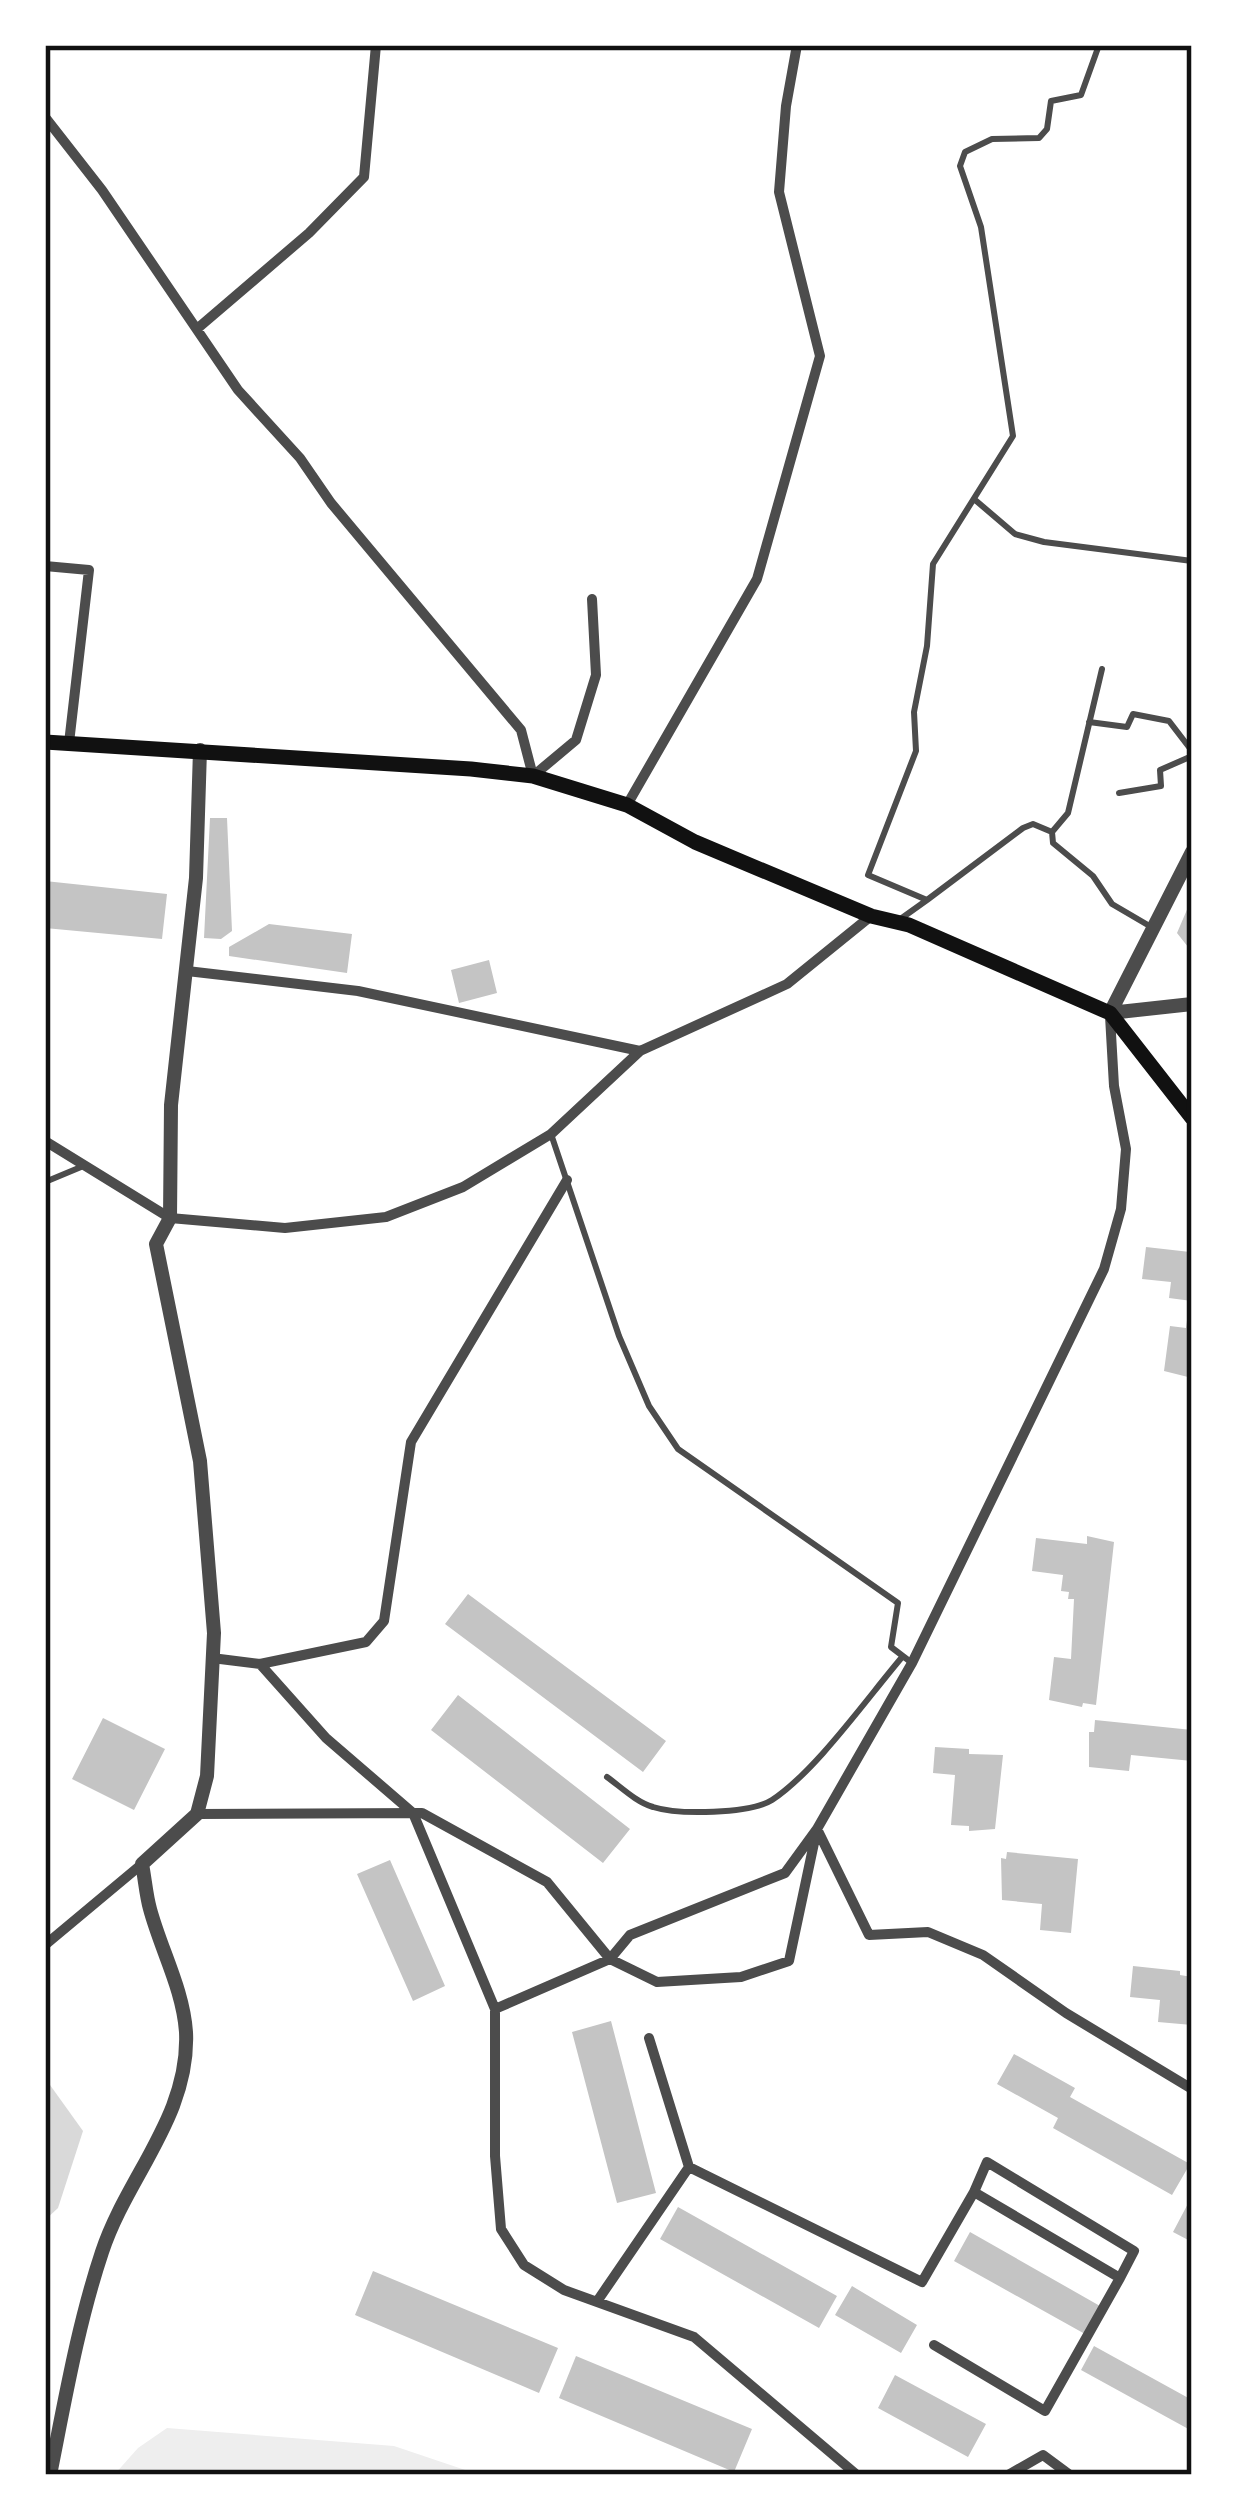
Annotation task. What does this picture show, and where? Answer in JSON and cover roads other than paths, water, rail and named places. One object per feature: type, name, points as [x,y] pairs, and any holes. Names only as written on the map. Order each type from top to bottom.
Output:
[{"type":"main road","points":[[45,742],[533,776],[627,805],[695,842],[1110,1013],[1192,1118]]},
{"type":"street","points":[[198,328],[309,233],[364,177],[376,45]]},
{"type":"street","points":[[627,805],[757,580],[820,356],[779,192],[796,45]]},
{"type":"street","points":[[45,117],[102,190],[238,390],[300,458],[521,730],[533,776],[576,740],[596,674],[592,598]]},
{"type":"street","points":[[45,566],[89,569],[69,743]]},
{"type":"street","points":[[45,1945],[197,1814],[207,1776],[212,1658],[200,1461],[156,1244],[170,1218],[174,1061],[196,878],[200,750]]},
{"type":"street","points":[[495,2009],[610,1959],[630,1935],[785,1874],[817,1829],[1104,1269],[1121,1209],[1126,1149],[1114,1086],[1110,1013],[1192,852]]},
{"type":"street","points":[[45,1141],[170,1218],[285,1228],[386,1217],[464,1187],[551,1134],[640,1051],[787,984],[871,916]]},
{"type":"street","points":[[187,971],[358,992],[640,1051]]},
{"type":"street","points":[[1110,1013],[1192,1004]]},
{"type":"street","points":[[212,1658],[260,1664],[366,1642],[384,1621],[411,1442],[567,1180]]},
{"type":"street","points":[[260,1664],[326,1738],[413,1813],[495,2009],[495,2156],[501,2229],[524,2265],[564,2290],[694,2337],[857,2475]]},
{"type":"street","points":[[197,1814],[422,1813],[547,1882],[610,1959],[657,1982],[741,1977],[789,1961],[817,1829]]},
{"type":"street","points":[[817,1829],[869,1935],[928,1932],[983,1955],[1066,2013],[1192,2089]]},
{"type":"street","points":[[50,2475],[80,2330],[103,2248],[130,2185],[182,2088],[186,2031],[142,1864]]},
{"type":"street","points":[[649,2038],[689,2167],[922,2282],[987,2162],[1134,2251],[1045,2411],[934,2345]]},
{"type":"street","points":[[598,2300],[689,2167]]},
{"type":"street","points":[[974,2192],[1120,2278]]},
{"type":"street","points":[[1008,2475],[1043,2455],[1070,2475]]},
{"type":"lane","points":[[927,900],[868,874],[916,751],[914,712],[927,646],[934,564],[1013,436],[981,227],[960,166],[965,152],[992,139],[1039,138],[1047,129],[1051,101],[1081,95],[1099,45]]},
{"type":"lane","points":[[974,499],[1015,534],[1192,561]]},
{"type":"lane","points":[[1102,669],[1068,813],[1052,832],[1053,843],[1093,876],[1112,904],[1153,928]]},
{"type":"lane","points":[[1089,722],[1127,727],[1133,714],[1169,721],[1192,754],[1160,770],[1161,786],[1119,793]]},
{"type":"lane","points":[[897,922],[1023,828],[1033,824],[1052,832]]},
{"type":"lane","points":[[551,1134],[627,1354],[649,1406],[678,1449],[898,1603],[891,1647],[908,1659],[770,1802],[741,1809],[672,1811],[647,1806],[607,1777]]},
{"type":"lane","points":[[45,1183],[85,1166]]}]
